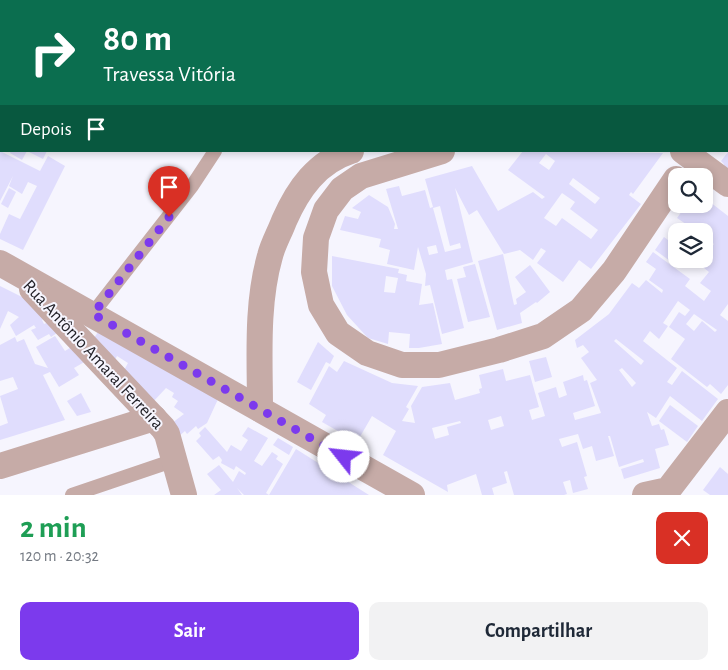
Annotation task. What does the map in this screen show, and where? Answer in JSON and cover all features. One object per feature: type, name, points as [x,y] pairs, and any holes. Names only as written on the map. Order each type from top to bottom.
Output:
[{"type":"street","points":[[260,409],[260,326],[270,256],[293,200],[313,174],[334,157],[348,152]]},
{"type":"street","points":[[422,153],[361,176],[342,189],[326,210],[316,238],[314,272],[321,306],[338,333],[367,353],[402,365],[439,365],[499,350],[543,336],[581,310],[614,271],[668,191]]},
{"type":"street","points":[[687,159],[728,184]]},
{"type":"street","points":[[9,268],[412,495]]},
{"type":"street","name":"Rua Antônio Amaral Ferreira","points":[[9,268],[154,418],[167,434],[184,495]]},
{"type":"street","points":[[660,493],[728,412]]},
{"type":"street","points":[[0,466],[154,418]]},
{"type":"lane","points":[[93,314],[192,186],[214,152]]},
{"type":"lane","points":[[72,495],[110,489],[175,460]]},
{"type":"building","points":[[0,152],[40,171],[48,156],[65,166],[23,250],[0,239],[0,234],[9,214],[20,219],[37,186],[28,182],[22,194],[9,186],[13,176],[0,201]]},
{"type":"building","points":[[10,152],[26,152],[22,160]]},
{"type":"building","points":[[29,152],[46,152],[43,159]]},
{"type":"building","points":[[522,152],[663,153],[633,194],[631,192],[629,195],[641,204],[591,269],[579,260],[563,282],[537,263],[546,251],[541,248],[533,260],[520,250],[504,254],[477,210],[469,215],[455,188],[473,262],[445,270],[447,280],[452,279],[464,328],[442,334],[430,285],[425,286],[426,274],[418,247],[414,270],[387,264],[390,250],[379,247],[381,239],[340,230],[345,216],[358,219],[361,212],[352,208],[369,195],[388,207],[395,224],[394,229],[398,229],[386,189],[399,186],[402,196],[425,190],[430,208],[433,207],[425,179],[472,166],[498,211],[533,192],[542,199],[545,197],[508,170]],"holes":[[[546,154],[555,161],[549,170],[539,163]],[[573,178],[600,198],[595,204],[569,184]],[[562,193],[575,202],[570,209],[598,230],[591,239],[562,218],[556,226],[544,218]],[[440,206],[450,246],[460,243],[461,248],[445,252],[433,208]],[[436,245],[438,253],[429,255],[427,247]]]},
{"type":"building","points":[[728,152],[728,171],[723,167],[724,164],[721,161]]},
{"type":"building","points":[[9,188],[16,192],[8,208],[1,204]]},
{"type":"building","points":[[713,204],[728,216],[728,304],[720,315],[728,321],[728,385],[721,394],[710,384],[707,387],[671,359],[685,339],[669,327],[679,312],[685,316],[690,310],[678,301],[663,323],[668,326],[659,339],[650,331],[643,341],[677,368],[667,382],[672,385],[682,371],[718,399],[702,421],[670,396],[656,418],[647,412],[652,426],[659,424],[661,430],[664,429],[669,445],[655,449],[660,468],[624,479],[621,469],[644,462],[643,459],[619,467],[610,436],[608,436],[614,456],[596,461],[592,446],[583,449],[578,434],[559,439],[562,447],[577,442],[587,476],[584,477],[588,489],[573,493],[570,480],[563,482],[567,494],[564,495],[514,495],[507,471],[504,472],[507,483],[492,488],[494,495],[482,495],[476,474],[447,485],[448,492],[383,455],[396,431],[372,416],[357,442],[322,422],[326,415],[309,404],[329,366],[337,372],[344,361],[392,383],[418,386],[406,407],[409,409],[402,421],[415,423],[411,406],[422,387],[450,383],[455,400],[480,393],[479,389],[482,388],[479,375],[503,369],[506,381],[530,375],[539,407],[529,410],[532,420],[545,416],[538,393],[556,387],[559,398],[567,395],[563,382],[583,375],[584,381],[587,380],[595,406],[573,413],[575,420],[601,413],[590,383],[597,380],[581,358],[589,352],[583,345],[577,348],[575,340],[609,314],[632,283],[639,288],[646,280],[662,293],[663,290],[649,280],[656,269],[646,262],[653,252],[668,263],[668,268],[675,268],[690,279],[685,286],[704,301],[711,291],[700,283],[709,272],[704,268],[713,268],[713,223],[684,223],[677,218],[681,213],[713,213]],"holes":[[[694,314],[717,330],[715,332],[702,321],[694,331],[686,324]],[[616,339],[644,361],[641,365],[614,341]],[[622,368],[636,383],[632,387],[619,370]],[[501,416],[504,426],[491,430],[488,420]],[[460,421],[461,423],[447,427],[449,435],[435,439],[432,428]]]},
{"type":"building","points":[[664,237],[668,240],[668,260],[655,250]]},
{"type":"building","points":[[503,254],[514,305],[517,304],[516,299],[526,292],[515,277],[530,265],[550,292],[537,303],[520,313],[522,323],[497,330],[478,261]]},
{"type":"building","points":[[332,256],[399,269],[398,273],[407,275],[406,281],[422,284],[419,305],[433,303],[442,344],[409,348],[410,334],[389,332],[388,344],[368,338],[347,315],[332,286]],"holes":[[[386,276],[398,278],[395,293],[384,292]]]},
{"type":"building","points":[[475,264],[490,317],[468,322],[457,279],[466,277],[463,267]]},
{"type":"building","points":[[0,286],[38,305],[47,316],[42,320],[44,324],[51,321],[60,331],[51,337],[49,334],[38,340],[31,330],[36,328],[34,325],[16,336],[10,325],[19,317],[8,311],[0,329]]},
{"type":"building","points":[[102,326],[219,397],[207,423],[198,429],[196,426],[187,434],[185,431],[178,437],[168,426],[184,414],[174,407],[178,401],[172,397],[174,393],[166,388],[151,404],[122,374],[128,363],[117,356],[115,360],[92,341]]},
{"type":"building","points":[[55,336],[65,351],[73,346],[86,361],[74,368],[79,375],[59,387],[50,372],[43,375],[65,420],[0,440],[0,426],[8,423],[0,396],[18,389],[13,377],[0,381],[0,345],[15,337],[17,342],[24,339],[35,364],[48,368],[36,347]]},
{"type":"building","points":[[318,342],[334,356],[330,364],[326,362],[311,390],[297,382]]},
{"type":"building","points":[[546,357],[552,377],[535,382],[529,361]]},
{"type":"building","points":[[81,393],[91,412],[77,416],[67,401]]},
{"type":"building","points":[[670,405],[698,426],[687,442],[659,421]]},
{"type":"building","points":[[205,427],[227,452],[231,445],[241,451],[248,440],[242,436],[248,427],[268,438],[254,461],[262,466],[272,452],[278,456],[276,459],[283,464],[266,493],[269,495],[244,495],[237,488],[242,495],[214,495],[221,490],[207,474],[219,465],[233,482],[239,471],[245,475],[246,473],[236,466],[234,470],[221,463],[222,460],[219,456],[213,460],[196,441],[201,436],[199,433]]},
{"type":"building","points":[[278,438],[293,447],[289,455],[273,445]]},
{"type":"building","points":[[296,449],[369,495],[269,495]]},
{"type":"building","points":[[720,467],[728,474],[728,495],[710,495],[703,490]]},
{"type":"route","points":[[169,217],[93,314],[344,457]]}]
